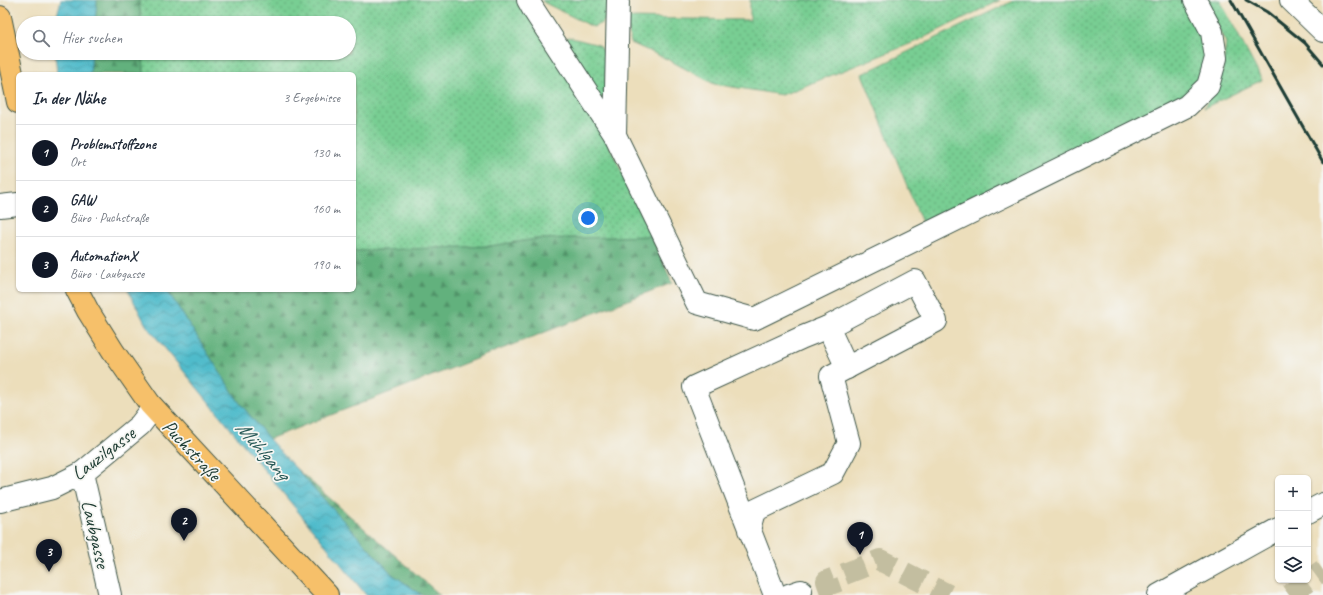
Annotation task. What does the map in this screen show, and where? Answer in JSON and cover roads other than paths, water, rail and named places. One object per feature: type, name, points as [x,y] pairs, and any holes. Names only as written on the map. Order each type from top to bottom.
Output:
[{"type":"main road","points":[[0,17],[16,93]]},
{"type":"main road","name":"Puchstraße","points":[[79,292],[88,311],[113,351],[153,408],[327,595]]},
{"type":"street","points":[[528,0],[532,9],[614,135],[697,303],[754,319],[1187,106],[1208,86],[1216,58],[1212,32],[1195,0]]},
{"type":"street","points":[[614,135],[618,0]]},
{"type":"street","points":[[1291,0],[1323,31]]},
{"type":"street","points":[[0,206],[16,204]]},
{"type":"street","points":[[749,530],[754,511],[833,473],[850,443],[831,376],[936,321],[915,281],[828,326],[803,336],[694,388],[749,530],[775,595]]},
{"type":"street","points":[[828,326],[847,368]]},
{"type":"street","name":"Lauzilgasse","points":[[0,501],[52,488],[82,474],[140,425],[153,408]]},
{"type":"street","name":"Laubgasse","points":[[82,474],[110,595]]},
{"type":"street","points":[[1310,511],[1323,504]]},
{"type":"street","points":[[1159,595],[1275,531]]},
{"type":"water","points":[[61,0],[97,0],[96,16],[57,16]]},
{"type":"water","points":[[56,60],[91,60],[90,72],[57,72]]},
{"type":"water","name":"Mühlgang","points":[[129,292],[168,292],[239,402],[269,439],[392,574],[422,595],[366,595],[146,325]]},
{"type":"tunnel","points":[[832,595],[827,581],[880,560],[948,595]]},
{"type":"tunnel","points":[[1289,595],[1323,570]]},
{"type":"railway","points":[[1231,0],[1323,162]]},
{"type":"railway","points":[[1246,0],[1267,12],[1305,43],[1323,64]]},
{"type":"place","name":"GAW","points":[[184,541]]},
{"type":"place","name":"Problemstoffzone","points":[[860,555]]},
{"type":"place","name":"AutomationX","points":[[49,572]]}]
